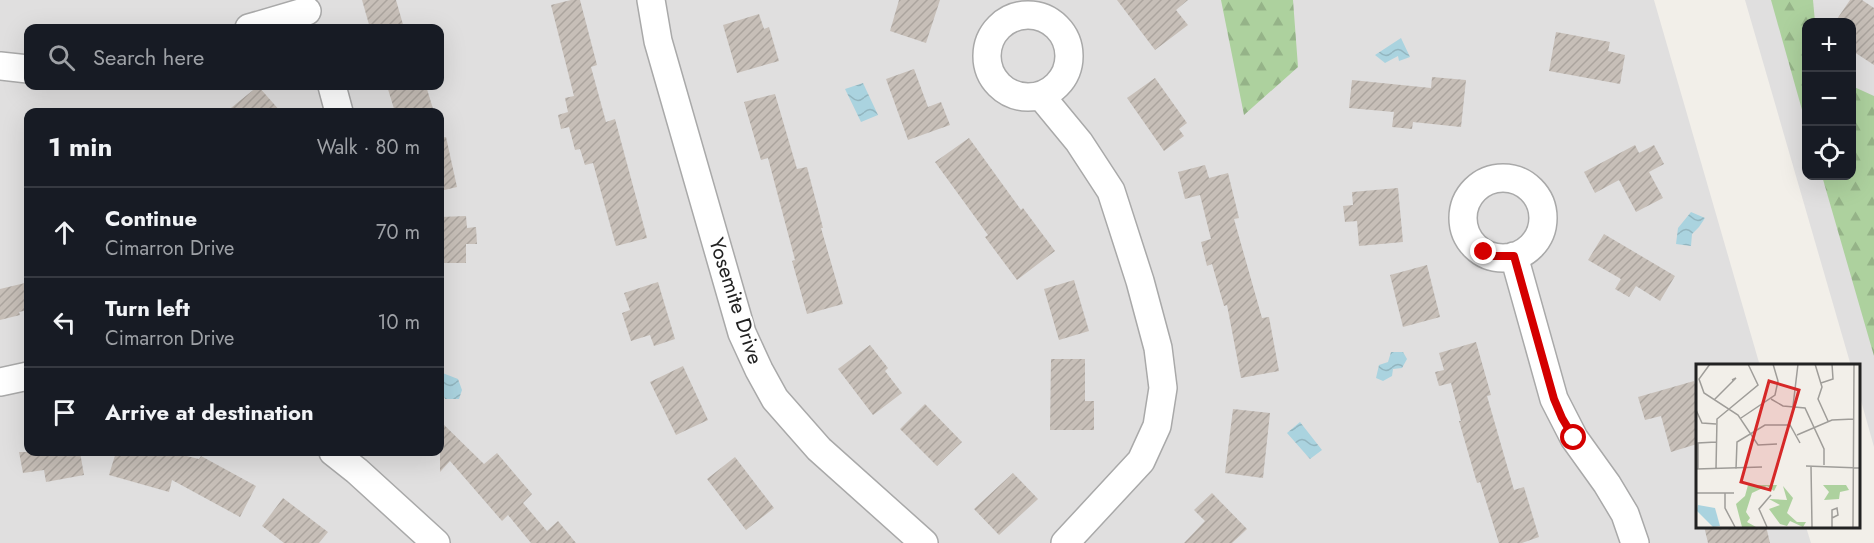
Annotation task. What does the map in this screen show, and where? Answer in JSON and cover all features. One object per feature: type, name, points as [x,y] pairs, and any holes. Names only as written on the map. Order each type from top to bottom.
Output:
[{"type":"street","name":"Yosemite Drive","points":[[651,0],[658,41],[742,333],[759,370],[775,399],[819,449],[924,543]]},
{"type":"street","points":[[265,24],[308,13]]},
{"type":"street","points":[[0,66],[24,69]]},
{"type":"street","points":[[333,90],[338,108]]},
{"type":"street","points":[[1041,96],[1079,142],[1111,191],[1140,281],[1158,348],[1163,388],[1157,426],[1141,461],[1065,543]]},
{"type":"street","points":[[1514,256],[1554,399],[1562,418],[1625,514],[1635,543]]},
{"type":"street","points":[[0,382],[24,377]]},
{"type":"street","points":[[338,456],[436,543]]},
{"type":"shaded area","points":[[0,0],[1654,0],[1759,364],[1696,364],[1696,528],[1806,528],[1811,543],[0,543]]},
{"type":"shaded area","points":[[1745,0],[1874,0],[1874,447],[1859,394],[1859,364],[1850,364]]},
{"type":"green space","points":[[1221,0],[1293,0],[1298,67],[1244,115]]},
{"type":"green space","points":[[1771,0],[1813,0],[1815,18],[1802,18],[1802,110]]},
{"type":"green space","points":[[1856,88],[1874,96],[1874,356],[1823,180],[1856,180]]},
{"type":"water","points":[[1401,38],[1410,57],[1399,61],[1398,56],[1385,63],[1375,55]]},
{"type":"water","points":[[863,83],[878,115],[861,122],[845,89]]},
{"type":"water","points":[[1691,212],[1705,218],[1692,234],[1691,246],[1676,244],[1678,228]]},
{"type":"water","points":[[1391,352],[1403,352],[1407,359],[1402,368],[1393,369],[1392,376],[1383,381],[1376,378],[1379,365],[1388,362]]},
{"type":"water","points":[[444,374],[458,379],[462,390],[459,399],[445,399]]},
{"type":"water","points":[[1300,422],[1322,450],[1310,459],[1287,433]]},
{"type":"building","points":[[362,0],[396,0],[403,24],[369,24]]},
{"type":"building","points":[[580,0],[597,65],[591,67],[606,122],[615,119],[647,238],[616,246],[593,163],[585,165],[580,149],[575,150],[569,127],[561,129],[558,115],[568,112],[565,98],[574,96],[551,5]]},
{"type":"building","points":[[899,0],[940,0],[926,43],[890,31]]},
{"type":"building","points":[[1117,0],[1188,0],[1176,10],[1188,25],[1155,50]]},
{"type":"building","points":[[1850,0],[1862,0],[1874,8],[1874,65],[1856,53],[1856,18],[1838,18]]},
{"type":"building","points":[[759,14],[764,29],[769,27],[779,61],[737,73],[723,25]]},
{"type":"building","points":[[1556,32],[1610,42],[1608,51],[1625,55],[1620,84],[1549,71]]},
{"type":"building","points":[[914,69],[928,107],[941,102],[950,125],[908,140],[886,79]]},
{"type":"building","points":[[1432,77],[1466,80],[1461,127],[1413,122],[1412,129],[1392,127],[1394,112],[1349,108],[1352,80],[1431,88]]},
{"type":"building","points":[[1155,78],[1187,123],[1179,129],[1184,136],[1164,151],[1127,98]]},
{"type":"building","points":[[253,90],[262,90],[277,108],[231,108]]},
{"type":"building","points":[[388,90],[427,90],[433,108],[394,108]]},
{"type":"building","points":[[775,94],[797,169],[807,167],[823,228],[821,228],[843,304],[807,314],[768,158],[761,160],[744,102]]},
{"type":"building","points":[[444,137],[446,137],[457,187],[444,190]]},
{"type":"building","points":[[969,138],[1021,210],[1023,208],[1055,251],[1017,280],[985,237],[988,235],[935,162]]},
{"type":"building","points":[[1635,145],[1639,153],[1654,145],[1664,164],[1649,172],[1663,198],[1636,212],[1619,180],[1595,193],[1584,172]]},
{"type":"building","points":[[1205,165],[1209,178],[1228,173],[1239,218],[1234,219],[1262,318],[1269,317],[1279,371],[1241,378],[1227,305],[1224,306],[1212,264],[1207,266],[1201,242],[1211,239],[1200,195],[1185,199],[1178,172]]},
{"type":"building","points":[[1398,188],[1403,242],[1359,246],[1357,221],[1345,222],[1343,206],[1353,205],[1352,192]]},
{"type":"building","points":[[466,216],[467,228],[476,227],[477,244],[466,244],[466,263],[444,263],[444,217]]},
{"type":"building","points":[[1604,234],[1675,276],[1660,301],[1636,286],[1629,297],[1615,289],[1621,279],[1588,260]]},
{"type":"building","points":[[1427,265],[1440,317],[1403,327],[1390,275]]},
{"type":"building","points":[[1074,280],[1089,331],[1059,340],[1044,289]]},
{"type":"building","points":[[658,282],[675,339],[654,346],[650,335],[631,341],[622,313],[630,310],[624,293]]},
{"type":"building","points":[[24,283],[24,311],[19,312],[20,315],[0,320],[0,289]]},
{"type":"building","points":[[1476,342],[1491,395],[1487,396],[1514,490],[1524,487],[1539,537],[1522,543],[1499,543],[1480,482],[1477,483],[1459,421],[1461,421],[1451,383],[1439,386],[1435,372],[1444,370],[1439,353]]},
{"type":"building","points":[[870,345],[888,368],[885,371],[902,393],[873,415],[838,369]]},
{"type":"building","points":[[1051,359],[1085,359],[1085,401],[1094,401],[1094,430],[1050,430]]},
{"type":"building","points":[[683,366],[708,420],[676,435],[650,382]]},
{"type":"building","points":[[1694,381],[1696,444],[1671,452],[1661,416],[1645,420],[1638,397]]},
{"type":"building","points":[[925,404],[962,442],[937,466],[900,429]]},
{"type":"building","points":[[1233,409],[1270,413],[1263,478],[1225,473]]},
{"type":"building","points":[[444,425],[484,464],[497,453],[532,494],[523,503],[547,531],[558,521],[576,543],[531,543],[508,515],[502,521],[450,461],[440,472],[440,456],[444,456]]},
{"type":"building","points":[[19,452],[24,452],[24,456],[81,456],[84,475],[46,482],[44,470],[23,473]]},
{"type":"building","points":[[115,456],[187,456],[199,459],[201,456],[256,486],[240,517],[172,480],[169,492],[109,475]]},
{"type":"building","points":[[735,457],[774,508],[746,530],[707,479]]},
{"type":"building","points":[[1013,473],[1038,499],[999,535],[974,509]]},
{"type":"building","points":[[1212,493],[1247,529],[1232,543],[1184,543],[1205,521],[1194,510]]},
{"type":"building","points":[[283,498],[328,532],[319,543],[284,543],[262,526]]},
{"type":"building","points":[[1704,528],[1766,528],[1770,543],[1708,543]]},
{"type":"route","points":[[1484,252],[1503,258],[1514,256],[1554,399],[1574,438]]}]
